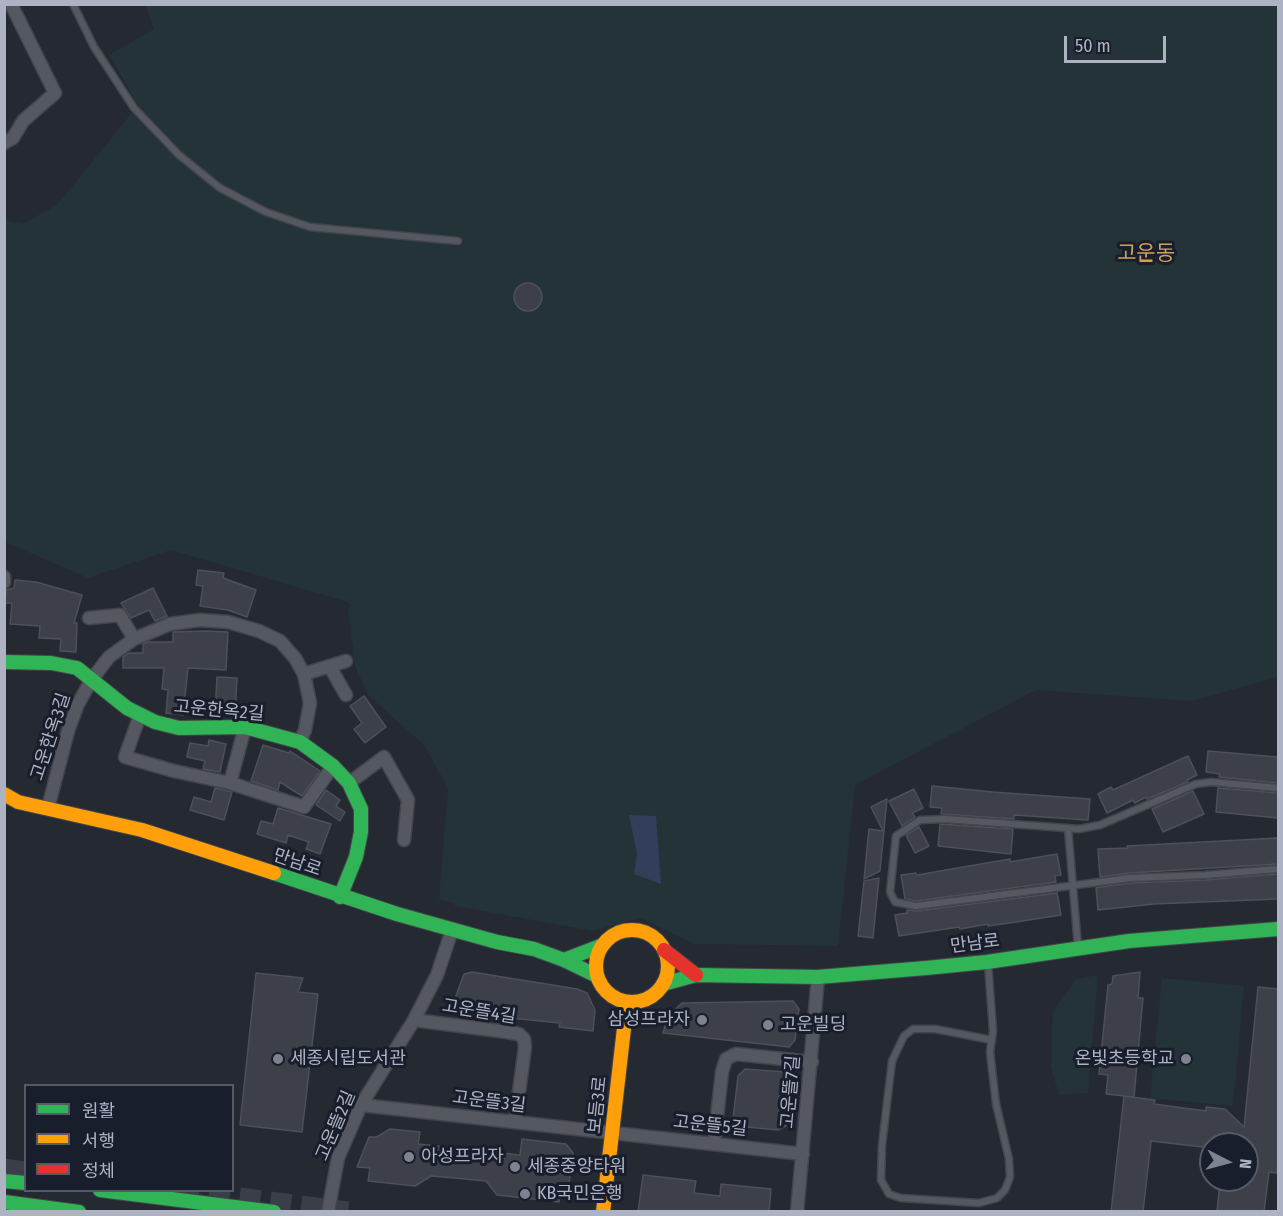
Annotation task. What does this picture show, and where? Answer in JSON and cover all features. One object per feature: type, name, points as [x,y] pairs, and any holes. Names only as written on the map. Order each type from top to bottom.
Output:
[{"type":"street","points":[[4,143],[13,138],[23,121],[55,93],[11,4]]},
{"type":"street","points":[[4,577],[4,582]]},
{"type":"street","points":[[89,618],[120,615],[134,639]]},
{"type":"street","name":"고운한옥3길","points":[[48,808],[68,731],[78,704],[92,679],[109,657],[134,639],[170,624],[200,620],[228,622],[259,631],[280,641],[296,658],[304,674],[310,703],[305,730],[300,742]]},
{"type":"street","name":"고운한옥2길","points":[[4,662],[51,663],[77,668],[127,708],[155,722],[179,728],[244,728],[300,742],[333,766],[349,783],[361,809],[362,832],[356,857],[340,897]]},
{"type":"street","points":[[304,674],[346,662]]},
{"type":"street","points":[[330,667],[346,695]]},
{"type":"street","points":[[140,715],[125,757],[174,771],[230,783],[304,807],[333,766]]},
{"type":"street","points":[[230,783],[244,728]]},
{"type":"street","points":[[349,783],[384,757],[408,800],[404,840]]},
{"type":"street","name":"만남로","points":[[4,794],[11,804],[48,808],[142,830],[340,897],[452,930],[534,949],[597,976]]},
{"type":"street","name":"만남로","points":[[663,984],[696,975],[818,977],[987,962],[1129,941],[1278,929]]},
{"type":"street","name":"고운뜰2길","points":[[328,1212],[338,1158],[361,1105],[414,1020],[437,975],[452,930]]},
{"type":"street","points":[[564,960],[603,945],[612,936],[623,931],[635,930],[647,933],[657,940],[664,950],[668,961],[663,984],[648,999],[627,1002],[609,994],[597,976],[596,966],[603,945]]},
{"type":"street","points":[[1257,932],[1278,941]]},
{"type":"street","points":[[664,950],[696,975]]},
{"type":"street","name":"고운뜰7길","points":[[797,1212],[818,977]]},
{"type":"street","name":"보듬3로","points":[[603,1212],[614,1134],[627,1002]]},
{"type":"street","name":"고운뜰4길","points":[[414,1020],[519,1034],[524,1039],[525,1047],[515,1122]]},
{"type":"street","points":[[714,1144],[722,1072],[726,1059],[736,1054],[812,1062]]},
{"type":"street","name":"고운뜰3길","points":[[361,1105],[614,1134]]},
{"type":"street","name":"고운뜰5길","points":[[614,1134],[803,1154]]},
{"type":"street","points":[[4,1181],[24,1183]]},
{"type":"street","points":[[108,1192],[274,1212]]},
{"type":"street","points":[[4,1202],[79,1212]]},
{"type":"lane","points":[[73,4],[94,47],[134,108],[179,155],[220,188],[266,212],[310,227],[458,241]]},
{"type":"lane","points":[[1278,788],[1218,783],[1196,784],[1100,825],[1079,829],[945,819],[920,820],[896,836],[890,892],[895,902],[916,906],[1130,878],[1278,869]]},
{"type":"lane","points":[[1068,828],[1078,948]]},
{"type":"lane","points":[[987,962],[993,1031],[992,1040],[990,1052],[996,1104],[1010,1159],[1010,1177],[1005,1190],[997,1197],[979,1203],[901,1198],[889,1194],[881,1180],[882,1145],[892,1062],[896,1049],[904,1036],[913,1029],[935,1029],[992,1040]]},
{"type":"shaded area","points":[[145,5],[1278,5],[1278,677],[1191,701],[1036,690],[855,785],[838,946],[694,944],[640,918],[593,931],[455,906],[455,903],[439,900],[448,788],[424,745],[368,695],[355,666],[348,608],[351,607],[348,602],[171,550],[88,578],[5,542],[5,220],[22,224],[57,205],[138,105],[109,55],[154,29]]},
{"type":"shaded area","points":[[1098,975],[1088,1093],[1059,1095],[1051,1067],[1053,1011],[1076,979]]},
{"type":"shaded area","points":[[1162,978],[1244,986],[1233,1106],[1150,1098]]},
{"type":"water","points":[[629,815],[656,816],[661,884],[634,874],[637,853]]},
{"type":"building","points":[[528,283],[538,287],[542,297],[538,307],[528,311],[518,307],[514,297],[518,287]]},
{"type":"building","points":[[198,570],[224,573],[223,578],[256,590],[247,617],[228,610],[200,606],[203,586],[196,585]]},
{"type":"building","points":[[15,580],[36,582],[82,595],[74,623],[77,623],[76,652],[60,651],[61,639],[39,638],[40,626],[10,624],[12,603],[5,603],[6,590],[14,588]]},
{"type":"building","points":[[153,588],[167,616],[155,621],[149,610],[131,618],[121,603]]},
{"type":"building","points":[[173,632],[228,632],[226,670],[188,668],[183,715],[166,713],[168,690],[162,689],[164,668],[123,668],[123,657],[129,653],[143,653],[143,644],[148,642],[173,642]]},
{"type":"building","points":[[217,677],[237,678],[235,715],[215,714]]},
{"type":"building","points":[[364,696],[386,727],[365,743],[354,729],[362,723],[350,706]]},
{"type":"building","points":[[209,740],[226,744],[220,772],[203,769],[205,761],[187,757],[190,743],[208,746]]},
{"type":"building","points":[[263,745],[289,753],[290,751],[320,771],[302,796],[280,782],[278,790],[251,781]]},
{"type":"building","points":[[1208,751],[1278,757],[1278,783],[1219,777],[1220,774],[1206,772]]},
{"type":"building","points":[[1188,756],[1197,775],[1187,780],[1188,782],[1135,803],[1133,800],[1107,813],[1098,794],[1111,787],[1113,790]]},
{"type":"building","points":[[932,786],[1090,799],[1088,820],[1014,815],[1014,819],[941,814],[942,808],[930,807]]},
{"type":"building","points":[[215,788],[232,792],[224,820],[190,810],[194,797],[211,802]]},
{"type":"building","points":[[1218,788],[1278,793],[1278,818],[1216,812]]},
{"type":"building","points":[[914,789],[923,808],[912,813],[915,817],[902,826],[889,801]]},
{"type":"building","points":[[326,790],[340,800],[336,806],[345,812],[340,821],[316,805]]},
{"type":"building","points":[[1193,791],[1204,814],[1163,832],[1152,809]]},
{"type":"building","points":[[887,799],[880,871],[864,879],[869,829],[883,831],[871,807]]},
{"type":"building","points":[[278,808],[331,824],[320,854],[306,849],[309,842],[288,835],[286,843],[257,834],[261,821],[273,824]]},
{"type":"building","points":[[940,824],[1013,829],[1011,854],[938,846]]},
{"type":"building","points":[[919,827],[929,846],[915,853],[906,835]]},
{"type":"building","points":[[1278,838],[1278,864],[1130,873],[1100,877],[1098,849]]},
{"type":"building","points":[[1057,854],[1061,875],[1055,876],[1056,882],[916,901],[905,899],[901,875],[916,873],[917,875],[1010,859],[1010,862]]},
{"type":"building","points":[[1278,874],[1278,899],[1154,904],[1098,910],[1096,888],[1130,883]]},
{"type":"building","points":[[879,878],[873,938],[858,936],[864,881]]},
{"type":"building","points":[[1057,893],[1061,915],[899,936],[895,915],[907,913],[907,910],[917,911]]},
{"type":"building","points":[[472,972],[577,989],[587,993],[595,1010],[593,1031],[559,1027],[560,1023],[450,1012],[464,974]]},
{"type":"building","points":[[1140,972],[1138,998],[1143,998],[1134,1097],[1106,1094],[1108,1075],[1099,1074],[1108,985],[1112,984],[1113,976]]},
{"type":"building","name":"세종시립도서관","points":[[256,973],[303,978],[298,992],[318,994],[302,1132],[240,1125]]},
{"type":"building","points":[[1258,987],[1278,989],[1278,1159],[1277,1173],[1269,1172],[1264,1212],[1217,1212],[1219,1192],[1259,1192],[1259,1132],[1199,1132],[1199,1147],[1151,1141],[1143,1212],[1111,1212],[1124,1096],[1155,1100],[1154,1104],[1206,1111],[1206,1107],[1225,1109],[1244,1127]]},
{"type":"building","points":[[793,1001],[799,1009],[795,1040],[789,1047],[663,1033],[668,1016],[682,1003]]},
{"type":"building","points":[[745,1069],[785,1072],[791,1078],[786,1126],[778,1130],[736,1126],[733,1119],[738,1076]]},
{"type":"building","points":[[390,1129],[420,1132],[418,1144],[520,1155],[522,1139],[566,1144],[573,1153],[568,1192],[560,1191],[559,1202],[497,1195],[486,1181],[431,1176],[415,1186],[368,1181],[370,1168],[357,1167],[369,1137],[377,1137]]},
{"type":"building","points":[[643,1175],[696,1181],[694,1193],[720,1196],[721,1184],[771,1189],[769,1212],[638,1212]]},
{"type":"tunnel","points":[[4,1169],[24,1172]]},
{"type":"tunnel","points":[[193,1192],[348,1212]]},
{"type":"traffic: fast","points":[[4,662],[51,663],[77,668],[127,708],[155,722],[179,728],[245,727],[300,742],[333,766],[349,783],[361,809],[361,832],[356,857],[340,897]]},
{"type":"traffic: fast","points":[[274,873],[397,914],[497,942],[534,949],[597,976]]},
{"type":"traffic: fast","points":[[663,984],[696,975],[818,977],[926,968],[987,962],[1129,941],[1278,929]]},
{"type":"traffic: fast","points":[[564,960],[603,945]]},
{"type":"traffic: fast","points":[[4,1181],[24,1183]]},
{"type":"traffic: fast","points":[[116,1192],[274,1212]]},
{"type":"traffic: fast","points":[[4,1202],[79,1212]]},
{"type":"traffic: slow","points":[[4,794],[18,802],[142,830],[274,873]]},
{"type":"traffic: slow","points":[[632,930],[652,936],[662,946],[668,966],[662,986],[652,996],[632,1002],[612,996],[602,986],[596,966],[602,946],[612,936],[632,930]]},
{"type":"traffic: slow","points":[[603,1212],[627,1002]]},
{"type":"traffic: jam","points":[[664,950],[696,975]]},
{"type":"place","name":"삼성프라자","points":[[702,1020]]},
{"type":"place","name":"고운빌딩","points":[[768,1025]]},
{"type":"place","name":"세종시립도서관","points":[[278,1059]]},
{"type":"place","name":"온빛초등학교","points":[[1186,1059]]},
{"type":"place","name":"아성프라자","points":[[409,1157]]},
{"type":"place","name":"세종중앙타워","points":[[515,1167]]},
{"type":"place","name":"KB국민은행","points":[[525,1194]]},
{"type":"district","name":"고운동","points":[[1146,254]]}]
